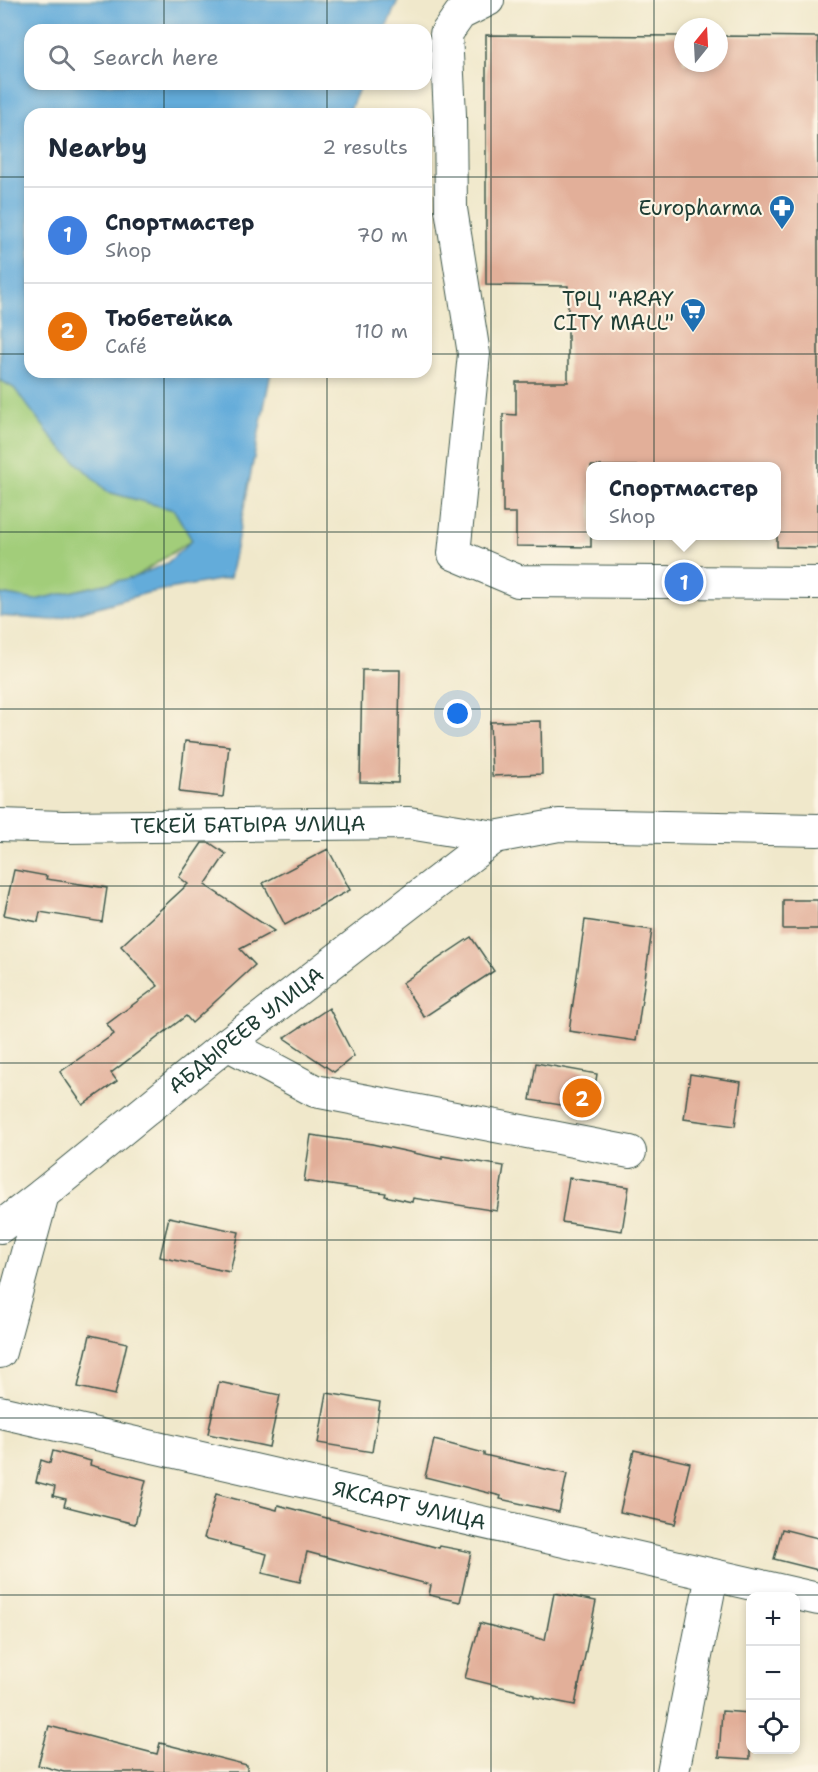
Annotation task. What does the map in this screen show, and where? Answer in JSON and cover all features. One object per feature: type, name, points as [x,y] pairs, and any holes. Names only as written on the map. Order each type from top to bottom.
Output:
[{"type":"street","points":[[488,0],[460,14],[446,34],[451,209],[474,354],[454,554],[518,581],[818,583]]},
{"type":"street","name":"ТЕКЕЙ БАТЫРА УЛИЦА","points":[[0,825],[410,824],[495,837]]},
{"type":"street","points":[[495,837],[559,825],[818,830]]},
{"type":"street","name":"АБДЫРЕЕВ УЛИЦА","points":[[0,1227],[227,1044],[495,837]]},
{"type":"street","points":[[227,1044],[315,1091],[630,1152]]},
{"type":"street","points":[[0,1352],[43,1194]]},
{"type":"street","name":"ЯКСАРТ УЛИЦА","points":[[0,1412],[818,1599]]},
{"type":"street","points":[[673,1772],[712,1575]]},
{"type":"green space","points":[[0,380],[14,388],[108,492],[174,510],[192,540],[135,577],[35,600],[0,594]]},
{"type":"water","points":[[0,0],[398,0],[388,24],[24,24],[24,90],[358,90],[351,108],[24,108],[24,378],[270,378],[230,578],[147,593],[52,620],[0,616],[0,594],[35,600],[135,577],[167,563],[192,540],[174,510],[108,492],[57,444],[14,388],[0,380]]},
{"type":"building","name":"ТРЦ \"ARAY CITY MALL\"","points":[[486,35],[674,36],[674,72],[728,72],[728,36],[818,37],[818,548],[777,547],[777,540],[781,540],[781,462],[586,462],[586,540],[591,540],[591,547],[516,546],[516,513],[503,513],[503,414],[516,415],[516,382],[568,382],[568,286],[486,285]]},
{"type":"building","points":[[362,670],[400,670],[398,783],[360,782]]},
{"type":"building","points":[[541,721],[542,774],[492,776],[490,722]]},
{"type":"building","points":[[185,741],[229,746],[223,797],[179,792]]},
{"type":"building","points":[[202,843],[210,843],[226,854],[205,885],[274,931],[240,949],[255,965],[192,1023],[186,1016],[111,1073],[117,1081],[83,1105],[60,1072],[114,1034],[107,1024],[158,986],[121,946],[188,884],[179,877]]},
{"type":"building","points":[[328,849],[350,890],[285,925],[263,883]]},
{"type":"building","points":[[14,870],[47,876],[46,879],[107,888],[102,922],[40,912],[38,922],[4,915]]},
{"type":"building","points":[[783,900],[818,900],[818,929],[783,929]]},
{"type":"building","points":[[585,920],[652,930],[636,1041],[569,1031]]},
{"type":"building","points":[[471,937],[494,971],[424,1017],[402,983]]},
{"type":"building","points":[[329,1008],[354,1056],[334,1072],[284,1038]]},
{"type":"building","points":[[536,1063],[597,1074],[591,1110],[530,1100]]},
{"type":"building","points":[[690,1074],[741,1082],[735,1126],[684,1119]]},
{"type":"building","points":[[311,1135],[372,1144],[442,1159],[442,1156],[504,1166],[497,1211],[413,1198],[412,1202],[385,1196],[386,1193],[304,1181]]},
{"type":"building","points":[[569,1178],[629,1187],[622,1231],[562,1222]]},
{"type":"building","points":[[169,1217],[239,1232],[230,1272],[160,1257]]},
{"type":"building","points":[[90,1335],[127,1343],[115,1395],[78,1387]]},
{"type":"building","points":[[219,1382],[280,1395],[269,1447],[208,1434]]},
{"type":"building","points":[[327,1393],[380,1402],[372,1452],[318,1443]]},
{"type":"building","points":[[434,1440],[484,1453],[484,1455],[567,1474],[559,1512],[500,1499],[501,1496],[425,1477]]},
{"type":"building","points":[[634,1450],[690,1463],[675,1524],[620,1512]]},
{"type":"building","points":[[53,1451],[91,1461],[90,1465],[146,1480],[135,1524],[64,1506],[66,1499],[53,1496],[55,1487],[36,1482],[41,1460],[50,1463]]},
{"type":"building","points":[[216,1494],[277,1510],[278,1505],[439,1548],[440,1546],[471,1552],[460,1602],[429,1595],[431,1585],[307,1552],[300,1582],[262,1573],[267,1554],[204,1538]]},
{"type":"building","points":[[782,1529],[818,1538],[818,1570],[774,1559]]},
{"type":"building","points":[[554,1593],[596,1601],[575,1705],[534,1697],[534,1695],[465,1678],[480,1623],[545,1640]]},
{"type":"building","points":[[722,1711],[746,1713],[746,1754],[750,1754],[750,1759],[719,1757]]},
{"type":"building","points":[[49,1726],[157,1754],[160,1743],[247,1765],[247,1772],[64,1772],[38,1765]]},
{"type":"place","name":"Europharma","points":[[782,231]]},
{"type":"place","name":"ТРЦ \"ARAY CITY MALL\"","points":[[693,334]]},
{"type":"place","name":"Спортмастер","points":[[684,582]]},
{"type":"place","name":"Тюбетейка","points":[[582,1098]]}]
